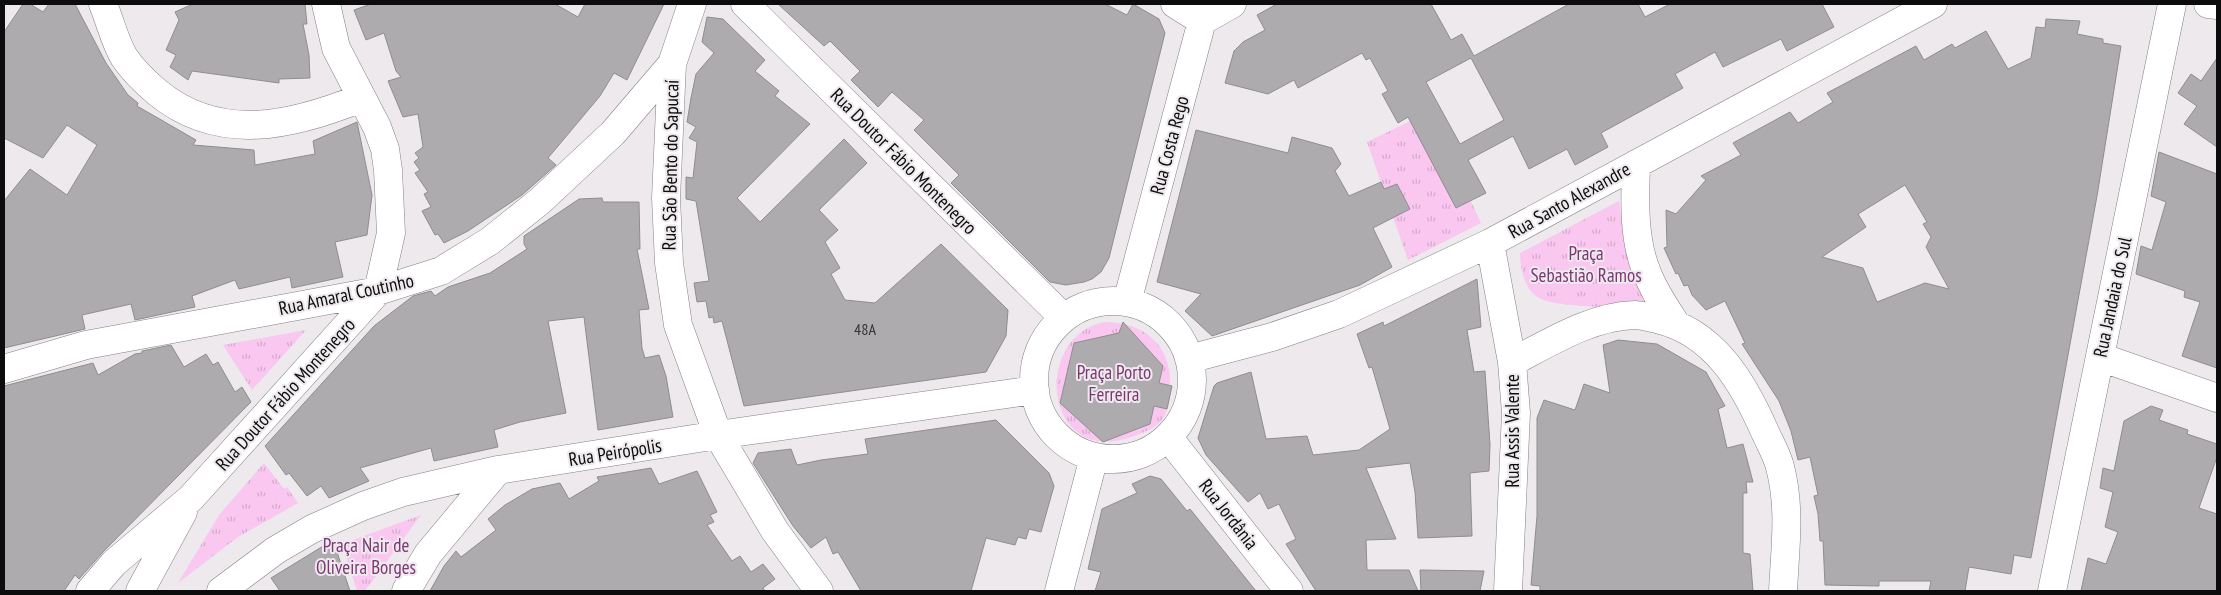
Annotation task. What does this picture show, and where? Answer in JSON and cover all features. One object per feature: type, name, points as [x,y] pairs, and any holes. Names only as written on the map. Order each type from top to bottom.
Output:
[{"type":"street","points":[[103,4],[123,55],[138,76],[172,104],[204,119],[236,126],[266,125],[306,117],[361,98]]},
{"type":"street","name":"Rua Doutor Fábio Montenegro","points":[[90,591],[114,564],[191,498],[378,291],[391,233],[385,149],[377,127],[336,48],[326,4]]},
{"type":"street","name":"Rua São Bento do Sapucaí","points":[[692,4],[672,64],[666,198],[669,263],[678,325],[718,435],[775,531],[819,591]]},
{"type":"street","name":"Rua Doutor Fábio Montenegro","points":[[745,4],[1064,318]]},
{"type":"street","points":[[1174,4],[1202,21],[1232,4]]},
{"type":"street","name":"Rua Santo Alexandre","points":[[1189,359],[1272,337],[1339,314],[1490,243],[1933,4]]},
{"type":"street","name":"Rua Jandaia do Sul","points":[[2052,591],[2172,4]]},
{"type":"street","points":[[2208,4],[2217,5]]},
{"type":"street","name":"Rua Costa Rego","points":[[1127,302],[1202,21]]},
{"type":"street","name":"Rua Amaral Coutinho","points":[[4,369],[86,345],[378,291],[441,271],[490,241],[540,201],[613,133],[672,64]]},
{"type":"street","points":[[1636,164],[1638,238],[1646,270],[1659,298],[1676,324]]},
{"type":"street","name":"Rua Assis Valente","points":[[1490,243],[1512,362],[1516,413],[1508,591]]},
{"type":"street","points":[[1105,301],[1127,302],[1148,309],[1166,322],[1180,338],[1189,359],[1192,380],[1190,401],[1182,420],[1168,437],[1146,452],[1120,459],[1094,457],[1072,447],[1054,432],[1041,412],[1034,390],[1036,362],[1046,338],[1064,318],[1090,305],[1105,301]]},
{"type":"street","points":[[1512,362],[1565,335],[1611,318],[1636,315],[1676,324],[1701,339],[1720,356],[1758,417],[1780,466],[1788,516],[1783,591]]},
{"type":"street","points":[[2100,358],[2217,398]]},
{"type":"street","name":"Rua Peirópolis","points":[[221,591],[276,550],[312,529],[362,506],[403,492],[498,470],[718,435],[1034,390]]},
{"type":"street","name":"Rua Jordânia","points":[[1168,437],[1289,591]]},
{"type":"street","points":[[1059,591],[1094,457]]},
{"type":"street","points":[[406,591],[428,554],[498,470]]},
{"type":"street","name":"Rua Doutor Fábio Montenegro","points":[[140,591],[191,498]]},
{"type":"green space","points":[[1429,112],[1481,223],[1408,260],[1367,142]]},
{"type":"green space","name":"Praça Sebastião Ramos","points":[[1619,201],[1627,254],[1646,308],[1560,304],[1534,295],[1524,278],[1520,253]]},
{"type":"green space","name":"Praça Porto Ferreira","points":[[1106,322],[1120,323],[1133,327],[1154,340],[1162,350],[1167,361],[1170,374],[1170,393],[1165,414],[1155,427],[1121,440],[1100,441],[1081,435],[1072,428],[1059,404],[1057,389],[1058,374],[1068,346],[1078,335],[1091,326]]},
{"type":"green space","points":[[306,330],[252,390],[223,345]]},
{"type":"green space","points":[[264,463],[284,489],[287,487],[298,503],[238,537],[178,583],[219,515]]},
{"type":"green space","name":"Praça Nair de Oliveira Borges","points":[[421,515],[365,591],[357,591],[342,544]]},
{"type":"building","points":[[23,4],[30,4],[43,12],[49,4],[75,4],[106,63],[128,95],[138,103],[137,106],[196,140],[193,145],[254,150],[255,165],[315,154],[313,141],[357,122],[372,195],[367,235],[335,242],[343,277],[292,288],[290,277],[239,289],[235,280],[192,296],[195,307],[135,320],[131,304],[82,315],[85,329],[4,348],[4,201],[30,169],[67,195],[97,145],[67,125],[43,158],[4,138],[4,32]]},
{"type":"building","points":[[193,4],[305,4],[307,24],[303,24],[309,55],[310,78],[279,79],[279,83],[192,71],[188,80],[170,67],[176,55],[166,50],[179,20],[175,12]]},
{"type":"building","points":[[371,4],[555,4],[578,17],[585,4],[664,4],[627,80],[614,73],[600,96],[548,158],[556,165],[522,195],[468,231],[444,243],[438,234],[435,235],[422,211],[431,207],[424,194],[428,192],[415,173],[420,170],[414,162],[419,158],[415,153],[423,147],[418,114],[403,117],[388,81],[401,77],[396,71],[384,33],[366,40],[354,10]]},
{"type":"building","points":[[778,4],[1105,4],[1127,15],[1133,4],[1159,19],[1165,33],[1109,258],[1101,272],[1084,282],[1066,285],[1050,282],[951,183],[959,175],[914,130],[924,120],[892,92],[878,107],[851,80],[860,71],[830,41],[824,46]]},
{"type":"building","points":[[1277,4],[1431,4],[1451,40],[1462,34],[1474,56],[1569,4],[1638,4],[1645,17],[1670,4],[1822,4],[1834,27],[1787,51],[1781,39],[1723,67],[1715,52],[1675,74],[1683,88],[1601,133],[1608,147],[1575,165],[1567,149],[1529,169],[1513,136],[1468,160],[1486,193],[1456,208],[1408,117],[1398,123],[1382,94],[1388,91],[1370,58],[1366,60],[1362,53],[1298,88],[1294,80],[1268,94],[1225,83],[1234,51],[1243,42],[1265,30],[1257,15]],"holes":[[[1471,58],[1504,120],[1460,144],[1426,82]]]},
{"type":"building","points":[[707,17],[723,19],[765,60],[755,71],[779,91],[775,96],[810,124],[737,198],[760,222],[844,139],[867,163],[819,210],[838,230],[825,242],[840,268],[831,274],[845,300],[875,303],[941,244],[1008,310],[1006,336],[986,372],[744,406],[722,321],[714,323],[713,317],[709,318],[706,301],[697,302],[694,283],[709,281],[696,201],[686,199],[686,177],[693,178],[697,142],[689,138],[696,127],[687,122],[691,98],[696,74],[714,53],[702,42]]},
{"type":"building","points":[[2046,19],[2080,21],[2077,34],[2103,39],[2103,43],[2121,46],[2097,196],[2031,558],[2014,555],[2011,574],[1969,567],[1965,591],[1929,591],[1931,581],[1879,581],[1879,586],[1825,585],[1823,541],[1820,541],[1818,514],[1814,496],[1818,495],[1810,457],[1798,460],[1791,431],[1779,401],[1742,344],[1745,343],[1725,301],[1706,310],[1692,295],[1688,285],[1684,286],[1678,273],[1676,274],[1664,248],[1667,247],[1666,210],[1676,214],[1706,180],[1701,176],[1741,155],[1733,143],[1790,112],[1798,123],[1833,102],[1827,93],[1916,46],[1924,60],[1952,44],[1955,48],[1986,31],[2008,69],[2031,58],[2036,27],[2045,28]],"holes":[[[1905,185],[1927,222],[1923,224],[1931,237],[1926,247],[1949,289],[1925,283],[1877,302],[1863,268],[1822,257],[1866,227],[1858,214]]]},
{"type":"building","points":[[2217,58],[2217,147],[2184,124],[2197,106],[2178,93],[2191,74],[2201,81]]},
{"type":"building","points":[[1196,130],[1288,153],[1292,137],[1332,148],[1341,164],[1335,171],[1349,196],[1381,182],[1384,189],[1397,184],[1410,209],[1373,228],[1392,267],[1360,285],[1212,336],[1185,311],[1201,294],[1157,282]]},
{"type":"building","points":[[2159,152],[2217,174],[2217,368],[2182,356],[2200,302],[2184,297],[2185,291],[2136,274],[2141,246],[2152,250],[2166,202],[2151,196]]},
{"type":"building","points":[[602,198],[603,202],[639,202],[640,249],[637,249],[649,309],[639,310],[642,348],[645,358],[659,355],[666,376],[673,417],[598,430],[584,317],[548,321],[566,413],[520,422],[494,430],[498,447],[434,461],[431,448],[360,468],[369,481],[329,498],[321,486],[307,496],[289,473],[286,475],[265,446],[374,326],[413,296],[431,291],[435,296],[448,287],[490,273],[527,249],[524,244],[524,236],[579,199]]},
{"type":"building","points":[[1477,279],[1481,327],[1467,330],[1474,372],[1485,371],[1490,445],[1489,471],[1470,473],[1472,536],[1418,538],[1415,492],[1410,463],[1366,468],[1396,539],[1366,540],[1367,570],[1409,570],[1418,591],[1316,591],[1286,544],[1296,539],[1279,504],[1268,509],[1260,493],[1248,502],[1206,455],[1198,438],[1214,386],[1217,383],[1251,372],[1266,439],[1307,436],[1313,455],[1359,450],[1390,429],[1372,367],[1369,368],[1357,334],[1383,322],[1384,326]]},
{"type":"building","name":"Praça Porto Ferreira","points":[[1123,322],[1163,366],[1159,383],[1172,386],[1167,409],[1154,406],[1150,424],[1103,442],[1060,403],[1074,343],[1119,333]]},
{"type":"building","points":[[1618,340],[1657,344],[1706,372],[1725,406],[1718,409],[1727,448],[1743,444],[1753,482],[1746,482],[1747,493],[1743,493],[1743,553],[1750,554],[1753,591],[1540,591],[1540,586],[1531,585],[1537,516],[1537,418],[1544,400],[1575,410],[1584,384],[1610,393],[1603,345]]},
{"type":"building","points":[[171,345],[184,367],[206,354],[213,365],[218,362],[235,392],[242,387],[251,402],[102,553],[79,579],[75,575],[64,591],[4,591],[4,386],[93,363],[98,375],[135,354],[142,353],[142,351]]},
{"type":"building","points":[[2151,406],[2163,410],[2159,420],[2188,430],[2187,434],[2217,444],[2217,457],[2199,508],[2217,514],[2217,591],[2081,591],[2088,558],[2106,564],[2118,532],[2105,527],[2113,492],[2100,488],[2103,468],[2114,471],[2124,421]]},
{"type":"building","points":[[996,420],[1049,473],[1054,486],[1041,532],[1029,529],[1026,539],[1018,537],[1015,545],[986,538],[971,591],[861,591],[838,552],[833,554],[826,537],[811,548],[793,526],[753,463],[758,453],[791,449],[797,465],[868,454],[865,439]]},
{"type":"building","points":[[651,468],[659,484],[697,471],[717,512],[710,515],[714,522],[707,525],[732,561],[740,556],[751,572],[763,564],[775,579],[763,588],[765,591],[430,591],[444,566],[456,551],[461,557],[496,530],[488,519],[505,505],[532,489],[560,483],[569,499],[599,481],[597,477]]},
{"type":"building","points":[[1150,476],[1161,479],[1187,511],[1190,509],[1256,591],[1095,591],[1101,572],[1088,569],[1102,509],[1137,493],[1132,484]]},
{"type":"building","points":[[333,540],[350,591],[280,591],[271,578]]},
{"type":"building","points":[[1420,570],[1484,571],[1480,591],[1421,591]]}]
